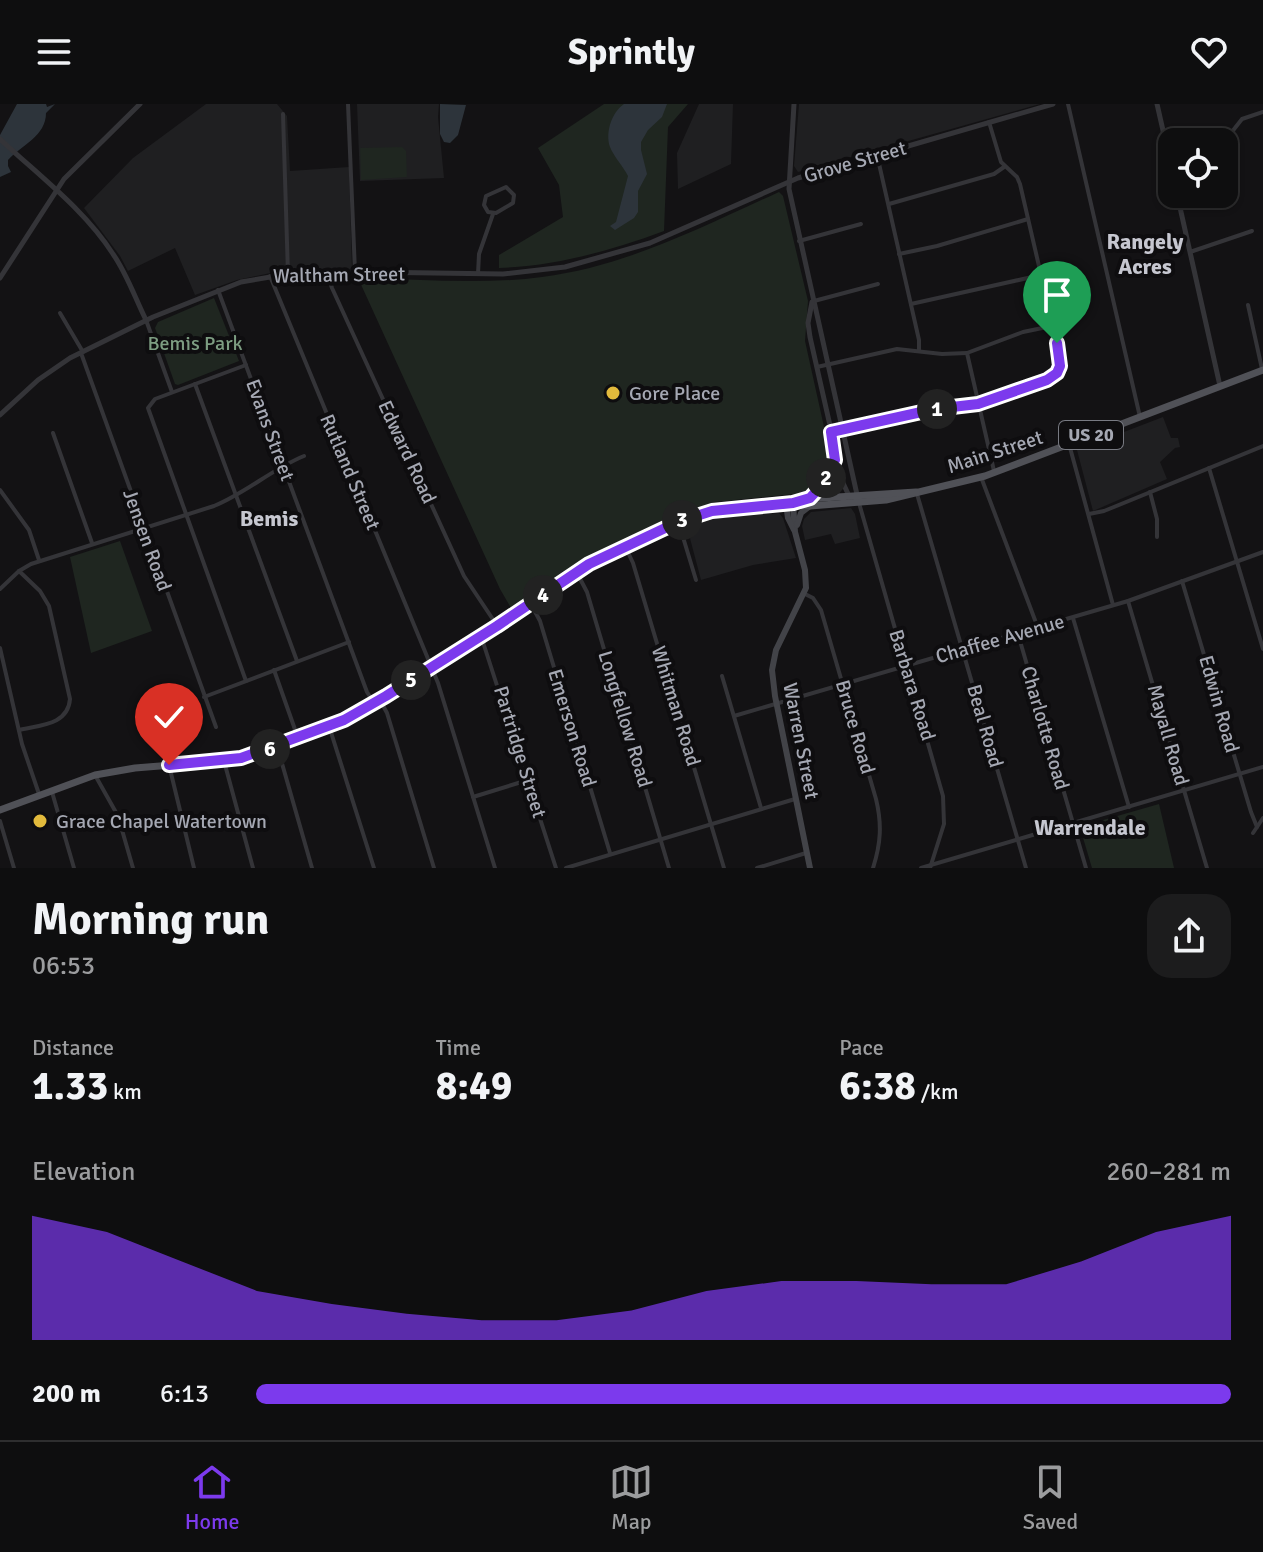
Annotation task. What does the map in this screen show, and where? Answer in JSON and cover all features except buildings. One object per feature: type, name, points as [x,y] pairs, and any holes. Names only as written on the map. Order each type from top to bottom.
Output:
[{"type":"main road","name":"Main Street","points":[[0,810],[95,775],[224,761],[277,746],[329,726],[377,702],[576,573],[678,522],[712,511],[916,492],[981,477],[1263,370]]},
{"type":"main road","points":[[795,532],[801,513],[810,502]]},
{"type":"main road","points":[[790,503],[807,577],[805,594]]},
{"type":"main road","name":"Warren Street","points":[[805,594],[774,657],[772,670],[810,868]]},
{"type":"street","points":[[0,278],[76,165],[140,104]]},
{"type":"street","points":[[348,104],[355,272]]},
{"type":"street","points":[[794,104],[788,182],[855,499]]},
{"type":"street","name":"Grove Street","points":[[663,238],[788,182],[1053,104]]},
{"type":"street","points":[[1068,104],[1140,417]]},
{"type":"street","points":[[1157,104],[1163,128]]},
{"type":"street","points":[[1235,128],[1242,119],[1263,112]]},
{"type":"street","points":[[283,114],[288,274]]},
{"type":"street","points":[[831,432],[935,409],[978,404],[1047,380],[1057,373],[1060,357],[1019,181],[998,157],[989,122]]},
{"type":"street","points":[[0,139],[56,191],[111,251],[146,320],[172,392]]},
{"type":"street","points":[[877,155],[919,351]]},
{"type":"street","points":[[889,204],[994,174],[1004,167]]},
{"type":"street","points":[[478,274],[478,257],[493,214],[513,203],[511,189],[502,187],[486,196],[484,208],[493,214]]},
{"type":"street","points":[[1180,208],[1220,386]]},
{"type":"street","points":[[899,254],[1028,219]]},
{"type":"street","points":[[799,241],[861,224]]},
{"type":"street","points":[[1190,252],[1252,231]]},
{"type":"street","name":"Waltham Street","points":[[0,415],[38,380],[82,352],[146,320],[218,290],[270,276],[355,272],[513,274],[553,269],[626,252],[663,238]]},
{"type":"street","name":"Edward Road","points":[[327,273],[464,576],[497,626]]},
{"type":"street","points":[[911,304],[1041,275]]},
{"type":"street","name":"Rutland Street","points":[[270,276],[438,683],[495,868]]},
{"type":"street","points":[[812,301],[878,284]]},
{"type":"street","name":"Evans Street","points":[[218,290],[367,692],[387,713],[434,868]]},
{"type":"street","points":[[812,301],[808,327],[836,455],[855,499]]},
{"type":"street","points":[[1248,305],[1263,370]]},
{"type":"street","name":"Jensen Road","points":[[60,313],[82,352],[142,528],[216,727]]},
{"type":"street","points":[[817,367],[897,349],[942,354],[967,353],[1023,332],[1052,326]]},
{"type":"street","points":[[967,353],[995,473]]},
{"type":"street","points":[[246,365],[151,401],[148,408],[246,681]]},
{"type":"street","points":[[195,384],[297,661]]},
{"type":"street","points":[[53,433],[92,544]]},
{"type":"street","points":[[1069,444],[1113,605]]},
{"type":"street","points":[[1089,514],[1263,446]]},
{"type":"street","points":[[810,502],[832,468],[836,455]]},
{"type":"street","points":[[0,589],[19,571],[39,561],[186,515],[237,495],[283,465],[304,456]]},
{"type":"street","points":[[1209,468],[1263,649]]},
{"type":"street","points":[[981,477],[1038,628]]},
{"type":"street","name":"Beal Road","points":[[916,492],[1026,868]]},
{"type":"street","points":[[1150,492],[1157,519],[1157,537]]},
{"type":"street","points":[[1,493],[29,530],[39,561]]},
{"type":"street","name":"Barbara Road","points":[[855,499],[944,800],[944,824],[930,867]]},
{"type":"street","points":[[678,522],[696,580]]},
{"type":"street","name":"Whitman Road","points":[[625,546],[633,563],[724,868]]},
{"type":"street","name":"Chaffee Avenue","points":[[734,716],[1128,601],[1263,552]]},
{"type":"street","points":[[19,571],[40,591],[49,606],[70,699],[66,713],[59,719],[19,730]]},
{"type":"street","name":"Longfellow Road","points":[[576,573],[587,592],[669,868]]},
{"type":"street","name":"Edwin Road","points":[[1182,581],[1257,827]]},
{"type":"street","name":"Bruce Road","points":[[805,594],[821,610],[881,817],[881,839],[873,868]]},
{"type":"street","name":"Mayall Road","points":[[1128,601],[1207,868]]},
{"type":"street","name":"Emerson Road","points":[[531,604],[540,621],[610,853]]},
{"type":"street","points":[[1073,618],[1129,807]]},
{"type":"street","name":"Charlotte Road","points":[[1018,634],[1086,868]]},
{"type":"street","name":"Partridge Street","points":[[481,636],[556,868]]},
{"type":"street","points":[[204,697],[349,642]]},
{"type":"street","points":[[0,648],[19,730],[39,794]]},
{"type":"street","points":[[274,670],[298,738]]},
{"type":"street","points":[[722,676],[761,808]]},
{"type":"street","points":[[329,726],[374,868]]},
{"type":"street","points":[[277,746],[312,868]]},
{"type":"street","points":[[224,761],[253,868]]},
{"type":"street","points":[[169,765],[194,868]]},
{"type":"street","points":[[921,868],[1263,767]]},
{"type":"street","points":[[95,775],[118,816],[133,868]]},
{"type":"street","points":[[473,797],[528,780]]},
{"type":"street","points":[[51,790],[74,868]]},
{"type":"street","points":[[566,868],[795,799]]},
{"type":"street","points":[[1253,833],[1263,818]]},
{"type":"street","points":[[0,821],[14,868]]},
{"type":"street","points":[[757,868],[806,853]]},
{"type":"shaded area","points":[[17,104],[46,104],[47,107],[55,104],[46,113],[38,134],[8,160],[11,172],[0,177],[0,135]]},
{"type":"shaded area","points":[[206,104],[277,104],[287,116],[290,171],[349,167],[352,270],[280,271],[237,280],[195,295],[175,248],[128,271],[84,208],[133,158]]},
{"type":"shaded area","points":[[357,104],[439,104],[444,178],[360,181]]},
{"type":"shaded area","points":[[440,104],[466,105],[458,135],[450,143],[444,142],[440,134]]},
{"type":"shaded area","points":[[624,104],[667,104],[662,117],[641,142],[647,174],[638,191],[638,212],[615,230],[610,226],[616,222],[628,176],[612,151],[608,135],[613,117]]},
{"type":"shaded area","points":[[699,104],[733,104],[731,164],[678,189],[677,153]]},
{"type":"shaded area","points":[[799,104],[1040,104],[798,172],[794,166]]},
{"type":"shaded area","points":[[1163,417],[1171,438],[1178,438],[1180,447],[1160,462],[1167,479],[1093,511],[1077,450]]},
{"type":"shaded area","points":[[851,508],[860,538],[835,544],[831,534],[805,540],[802,526],[811,512]]},
{"type":"shaded area","points":[[779,513],[796,558],[753,565],[701,580],[687,527],[717,518]]},
{"type":"green space","points":[[604,104],[688,104],[668,127],[664,231],[583,256],[499,268],[499,255],[563,217],[559,185],[538,148]]},
{"type":"green space","points":[[402,147],[406,151],[407,177],[361,180],[360,148]]},
{"type":"green space","name":"Gore Place","points":[[779,192],[783,196],[808,301],[805,341],[830,454],[821,476],[804,493],[715,502],[674,515],[590,555],[511,608],[358,278],[496,281],[573,272],[664,244]]},
{"type":"green space","name":"Bemis Park","points":[[214,298],[239,361],[175,384],[155,328],[158,322]]},
{"type":"green space","points":[[120,541],[152,631],[91,653],[70,557]]},
{"type":"green space","points":[[171,689],[181,712],[147,727],[143,698]]},
{"type":"green space","points":[[1159,804],[1174,868],[1092,868],[1081,831],[1086,825]]},
{"type":"place","name":"Gore Place","points":[[613,393]]},
{"type":"place","name":"Grace Chapel Watertown","points":[[40,821]]},
{"type":"district","name":"Rangely Acres","points":[[1145,254]]},
{"type":"district","name":"Bemis","points":[[269,518]]},
{"type":"district","name":"Warrendale","points":[[1090,827]]},
{"type":"route","points":[[169,765],[241,758],[344,720],[497,626],[589,564],[625,546],[697,514],[793,503],[810,498],[835,460],[831,432],[935,409],[978,404],[1047,380],[1057,373],[1060,366],[1057,343]]}]
